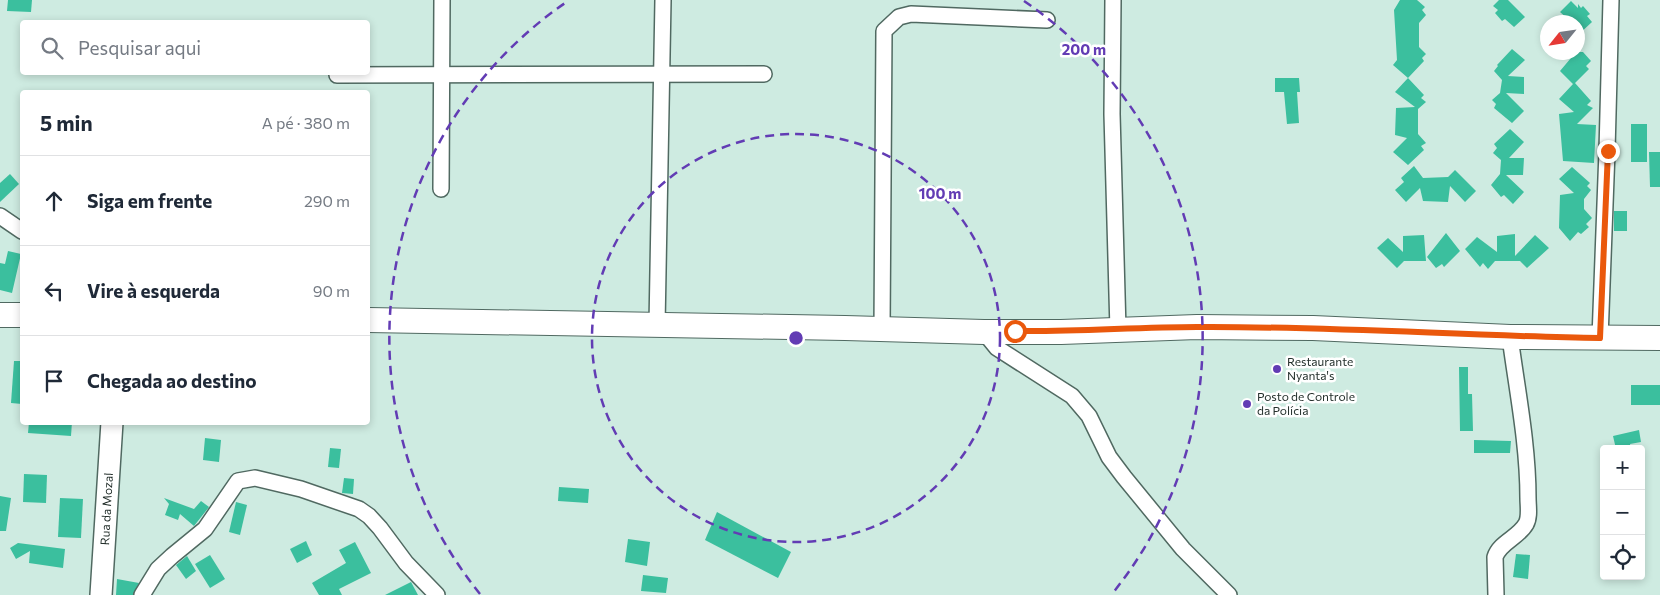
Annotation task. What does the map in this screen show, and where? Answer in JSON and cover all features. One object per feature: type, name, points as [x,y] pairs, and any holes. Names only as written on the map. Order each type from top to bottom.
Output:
[{"type":"main road","points":[[0,315],[20,314]]},
{"type":"main road","points":[[370,320],[984,332],[1197,327],[1313,328],[1510,337],[1660,338]]},
{"type":"main road","name":"Rua da Mozal","points":[[102,595],[112,425]]},
{"type":"street","points":[[441,189],[442,0]]},
{"type":"street","points":[[657,325],[663,0]]},
{"type":"street","points":[[1113,0],[1112,114],[1118,330]]},
{"type":"street","points":[[1600,338],[1608,151],[1611,0]]},
{"type":"street","points":[[882,329],[884,31],[899,17],[911,14],[1048,20]]},
{"type":"street","points":[[337,75],[764,74]]},
{"type":"street","points":[[0,216],[20,230]]},
{"type":"street","points":[[984,332],[997,348],[1072,396],[1089,416],[1109,457],[1124,477],[1183,549],[1229,595]]},
{"type":"street","points":[[1496,595],[1495,557],[1501,546],[1515,537],[1526,524],[1528,513],[1528,466],[1510,337]]},
{"type":"street","points":[[142,595],[158,569],[206,529],[238,481],[255,478],[301,489],[358,508],[380,528],[406,563],[437,595]]},
{"type":"building","points":[[8,0],[32,0],[31,12],[7,11]]},
{"type":"building","points":[[1400,0],[1417,0],[1425,7],[1422,10],[1426,15],[1419,23],[1419,47],[1426,54],[1422,58],[1424,61],[1408,78],[1393,65],[1397,60],[1394,10]]},
{"type":"building","points":[[1499,0],[1508,0],[1525,17],[1514,27],[1505,19],[1502,21],[1495,13],[1498,10],[1493,6]]},
{"type":"building","points":[[1571,1],[1578,8],[1578,4],[1581,8],[1583,6],[1590,14],[1587,16],[1592,22],[1585,28],[1585,15],[1563,15],[1560,12]]},
{"type":"building","points":[[1512,49],[1525,60],[1508,76],[1524,77],[1524,94],[1506,93],[1524,111],[1512,123],[1494,108],[1496,104],[1492,100],[1500,93],[1502,80],[1494,71]]},
{"type":"building","points":[[1585,54],[1591,61],[1586,66],[1589,69],[1575,83],[1591,101],[1587,105],[1593,108],[1577,124],[1596,125],[1594,163],[1563,161],[1559,114],[1574,112],[1559,99],[1573,84],[1560,71],[1569,60],[1585,60]]},
{"type":"building","points":[[1275,78],[1299,78],[1300,92],[1297,92],[1299,123],[1287,124],[1284,92],[1275,92]]},
{"type":"building","points":[[1408,78],[1424,95],[1421,98],[1426,102],[1418,109],[1418,134],[1426,143],[1421,146],[1424,150],[1408,165],[1393,152],[1407,138],[1395,135],[1396,108],[1415,107],[1395,92]]},
{"type":"building","points":[[1631,124],[1647,124],[1647,162],[1631,162]]},
{"type":"building","points":[[1510,129],[1524,142],[1509,158],[1524,158],[1523,175],[1506,175],[1524,192],[1513,204],[1504,195],[1501,197],[1491,185],[1500,174],[1501,160],[1493,153],[1497,148],[1494,144]]},
{"type":"building","points":[[1649,152],[1660,152],[1660,187],[1650,187]]},
{"type":"building","points":[[1414,166],[1423,178],[1448,177],[1455,170],[1476,191],[1465,202],[1450,186],[1448,202],[1423,201],[1420,188],[1406,202],[1395,190],[1404,182],[1401,178]]},
{"type":"building","points":[[1572,167],[1590,183],[1587,186],[1591,190],[1584,199],[1584,209],[1592,218],[1586,224],[1589,227],[1581,234],[1578,232],[1570,241],[1559,228],[1560,195],[1574,193],[1559,179]]},
{"type":"building","points":[[10,174],[19,184],[0,202],[0,183]]},
{"type":"building","points":[[1614,211],[1627,211],[1627,231],[1614,231]]},
{"type":"building","points":[[1446,233],[1460,251],[1444,267],[1442,264],[1436,268],[1427,257]]},
{"type":"building","points":[[1515,234],[1515,256],[1535,235],[1549,248],[1527,268],[1520,261],[1495,261],[1488,269],[1483,263],[1480,267],[1465,249],[1477,237],[1497,252],[1497,236]]},
{"type":"building","points":[[1424,235],[1426,261],[1404,261],[1397,268],[1377,248],[1388,238],[1403,252],[1403,236]]},
{"type":"building","points":[[8,251],[20,254],[12,293],[0,290],[0,263],[5,264]]},
{"type":"building","points":[[14,361],[20,361],[20,404],[11,403]]},
{"type":"building","points":[[1459,367],[1468,367],[1468,394],[1472,394],[1473,431],[1460,431]]},
{"type":"building","points":[[1631,385],[1660,385],[1660,405],[1631,405]]},
{"type":"building","points":[[29,425],[72,425],[71,436],[28,433]]},
{"type":"building","points":[[1639,430],[1641,442],[1630,445],[1615,445],[1613,436]]},
{"type":"building","points":[[205,438],[221,440],[219,462],[203,460]]},
{"type":"building","points":[[1474,440],[1511,441],[1510,453],[1474,453]]},
{"type":"building","points":[[330,448],[341,449],[339,468],[328,467]]},
{"type":"building","points":[[24,474],[47,475],[46,503],[23,502]]},
{"type":"building","points":[[344,478],[354,479],[353,494],[342,493]]},
{"type":"building","points":[[559,487],[589,489],[588,503],[558,501]]},
{"type":"building","points":[[0,496],[11,498],[6,531],[0,531]]},
{"type":"building","points":[[60,498],[83,499],[81,538],[58,537]]},
{"type":"building","points":[[164,498],[194,509],[201,501],[209,507],[194,526],[180,514],[178,520],[165,515],[169,504]]},
{"type":"building","points":[[236,502],[247,505],[240,535],[229,532]]},
{"type":"building","points":[[717,512],[791,552],[778,578],[705,540]]},
{"type":"building","points":[[628,539],[650,542],[647,566],[625,562]]},
{"type":"building","points":[[306,541],[312,555],[297,563],[290,549]]},
{"type":"building","points":[[355,542],[371,573],[339,589],[342,595],[319,595],[312,583],[346,563],[339,550]]},
{"type":"building","points":[[18,543],[65,549],[63,568],[29,563],[30,551],[16,559],[10,548]]},
{"type":"building","points":[[1516,554],[1530,555],[1528,579],[1513,577]]},
{"type":"building","points":[[210,555],[225,579],[210,588],[195,564]]},
{"type":"building","points":[[187,556],[196,571],[186,579],[176,565]]},
{"type":"building","points":[[643,575],[668,578],[666,593],[641,591]]},
{"type":"building","points":[[117,579],[139,583],[133,595],[116,595]]},
{"type":"building","points":[[411,582],[418,595],[385,595]]},
{"type":"place","name":"Restaurante Nyanta's","points":[[1277,369]]},
{"type":"place","name":"Posto de Controle da Polícia","points":[[1247,404]]},
{"type":"route","points":[[1015,331],[1061,332],[1197,327],[1313,328],[1510,337],[1600,338],[1608,151]]}]
